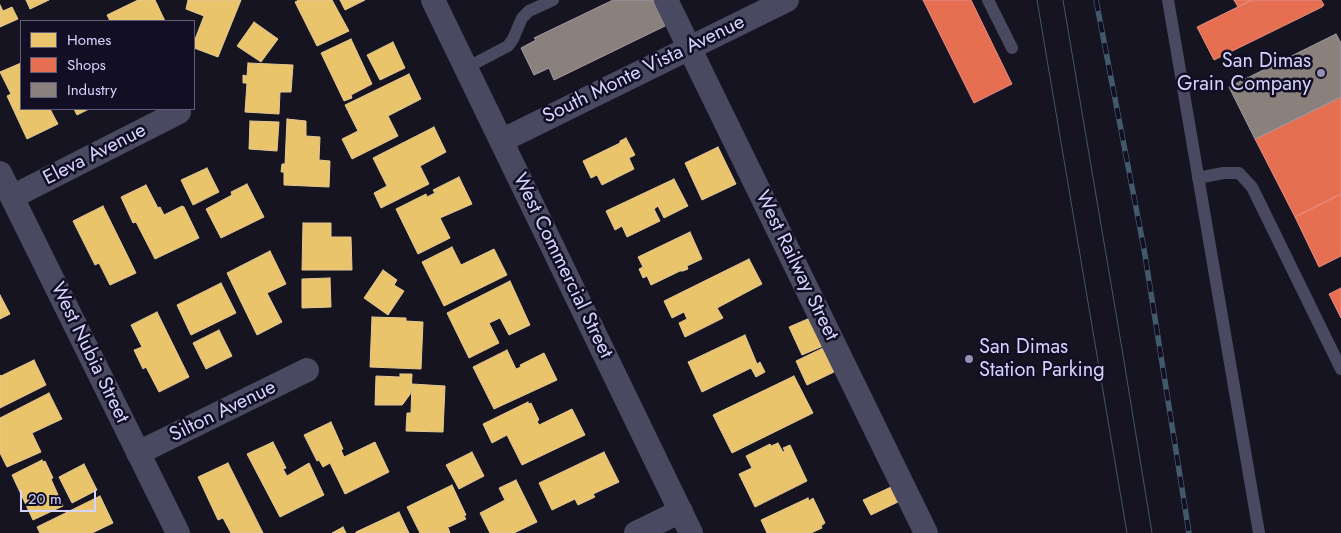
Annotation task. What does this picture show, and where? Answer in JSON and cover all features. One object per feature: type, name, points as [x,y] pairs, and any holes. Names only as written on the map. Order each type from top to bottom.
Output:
[{"type":"street","name":"West Commercial Street","points":[[433,0],[691,533]]},
{"type":"street","name":"West Railway Street","points":[[666,0],[926,533]]},
{"type":"street","name":"South Monte Vista Avenue","points":[[501,140],[788,0]]},
{"type":"street","name":"Eleva Avenue","points":[[12,197],[178,112]]},
{"type":"street","name":"West Nubia Street","points":[[0,173],[178,533]]},
{"type":"street","name":"Silton Avenue","points":[[138,453],[307,370]]},
{"type":"street","points":[[636,533],[681,511]]},
{"type":"lane","points":[[466,68],[508,46],[522,18],[529,11],[552,0]]},
{"type":"lane","points":[[988,0],[1012,48]]},
{"type":"lane","points":[[1168,0],[1259,533]]},
{"type":"lane","points":[[1198,178],[1223,173],[1239,173],[1252,187],[1341,369]]},
{"type":"building: Homes","points":[[26,0],[49,0],[30,9]]},
{"type":"building: Homes","points":[[138,0],[155,0],[165,20],[110,20],[107,15]]},
{"type":"building: Homes","points":[[188,0],[241,0],[218,57],[195,48],[195,39],[204,16],[186,9]]},
{"type":"building: Homes","points":[[299,0],[332,0],[349,31],[317,46],[295,2]]},
{"type":"building: Homes","points":[[340,0],[365,0],[345,10]]},
{"type":"building: Homes","points":[[0,5],[3,11],[12,7],[18,19],[0,27]]},
{"type":"building: Homes","points":[[254,22],[278,39],[261,62],[237,46]]},
{"type":"building: Homes","points":[[351,39],[372,84],[351,95],[352,98],[344,101],[321,53]]},
{"type":"building: Homes","points":[[393,42],[405,68],[380,80],[367,55]]},
{"type":"building: Homes","points":[[20,63],[20,110],[51,110],[58,124],[27,139],[7,96],[11,94],[0,72]]},
{"type":"building: Homes","points":[[248,63],[293,65],[291,92],[280,92],[279,114],[245,112],[247,83],[243,83],[243,75],[247,76]]},
{"type":"building: Homes","points":[[409,74],[421,99],[388,116],[398,136],[352,159],[342,139],[358,131],[345,105]]},
{"type":"building: Homes","points":[[74,110],[87,110],[77,115]]},
{"type":"building: Homes","points":[[287,119],[306,121],[306,136],[320,137],[319,160],[330,161],[329,187],[284,185],[284,172],[281,172],[282,164],[285,164]]},
{"type":"building: Homes","points":[[250,121],[279,122],[277,151],[249,149]]},
{"type":"building: Homes","points":[[434,127],[446,152],[420,166],[429,184],[381,208],[374,193],[387,186],[373,158]]},
{"type":"building: Homes","points":[[626,138],[635,155],[629,158],[634,169],[602,185],[597,175],[591,178],[583,161],[620,143],[620,141]]},
{"type":"building: Homes","points":[[718,147],[736,184],[702,200],[685,163]]},
{"type":"building: Homes","points":[[207,168],[219,192],[193,205],[181,180]]},
{"type":"building: Homes","points":[[459,177],[472,204],[440,218],[450,238],[418,254],[396,209],[426,194],[427,197],[435,193],[433,190]]},
{"type":"building: Homes","points":[[674,179],[688,206],[664,218],[658,206],[654,209],[660,221],[627,237],[622,226],[615,230],[606,211]]},
{"type":"building: Homes","points":[[247,184],[264,217],[221,238],[206,209],[232,195],[231,192]]},
{"type":"building: Homes","points":[[146,185],[158,208],[160,207],[164,215],[182,206],[184,207],[199,238],[155,259],[136,222],[133,223],[121,197]]},
{"type":"building: Homes","points":[[103,206],[136,273],[110,285],[99,263],[95,265],[73,221]]},
{"type":"building: Homes","points":[[303,223],[331,223],[331,237],[351,237],[352,270],[302,270]]},
{"type":"building: Homes","points":[[690,232],[702,259],[687,266],[688,269],[651,285],[647,276],[643,278],[639,269],[643,267],[638,257]]},
{"type":"building: Homes","points":[[452,247],[461,265],[494,249],[507,275],[444,306],[422,262]]},
{"type":"building: Homes","points":[[270,251],[286,284],[267,293],[282,322],[257,335],[227,273]]},
{"type":"building: Homes","points":[[749,259],[762,284],[717,308],[723,318],[685,337],[679,323],[687,319],[684,312],[672,318],[664,301]]},
{"type":"building: Homes","points":[[383,270],[397,280],[394,285],[404,291],[388,315],[364,298]]},
{"type":"building: Homes","points":[[330,278],[331,307],[302,308],[302,279]]},
{"type":"building: Homes","points":[[510,281],[530,325],[509,335],[500,318],[489,323],[499,343],[469,358],[447,313]]},
{"type":"building: Homes","points":[[221,283],[236,313],[191,335],[177,305]]},
{"type":"building: Homes","points":[[0,295],[10,314],[0,319]]},
{"type":"building: Homes","points":[[157,312],[189,377],[159,392],[146,367],[143,369],[134,350],[142,347],[131,325]]},
{"type":"building: Homes","points":[[372,317],[406,318],[406,321],[423,322],[421,369],[370,367]]},
{"type":"building: Homes","points":[[810,318],[823,346],[802,355],[789,327]]},
{"type":"building: Homes","points":[[219,330],[232,356],[206,369],[193,343]]},
{"type":"building: Homes","points":[[745,335],[757,364],[760,362],[765,372],[756,377],[751,368],[702,392],[688,362]]},
{"type":"building: Homes","points":[[823,348],[834,372],[807,385],[796,361]]},
{"type":"building: Homes","points":[[507,350],[516,369],[544,353],[557,380],[494,409],[473,367]]},
{"type":"building: Homes","points":[[34,360],[46,385],[0,408],[0,375]]},
{"type":"building: Homes","points":[[400,374],[412,374],[411,393],[403,404],[375,405],[376,376],[400,377]]},
{"type":"building: Homes","points":[[794,376],[813,413],[732,453],[713,415]]},
{"type":"building: Homes","points":[[412,384],[445,386],[443,432],[406,431],[407,413],[411,413]]},
{"type":"building: Homes","points":[[49,393],[62,419],[32,433],[41,452],[7,467],[0,453],[0,418]]},
{"type":"building: Homes","points":[[528,402],[528,404],[531,403],[539,420],[537,421],[539,425],[572,409],[585,435],[522,465],[507,435],[492,443],[483,424]]},
{"type":"building: Homes","points":[[331,422],[343,449],[341,450],[344,457],[375,442],[389,472],[345,494],[330,463],[323,467],[319,460],[317,461],[304,435]]},
{"type":"building: Homes","points":[[273,442],[286,468],[283,469],[287,476],[309,463],[324,495],[280,517],[247,454]]},
{"type":"building: Homes","points":[[778,443],[783,452],[785,451],[783,448],[790,445],[807,481],[755,507],[739,474],[752,468],[746,456],[770,444],[771,446]]},
{"type":"building: Homes","points":[[472,452],[484,476],[459,489],[446,465]]},
{"type":"building: Homes","points":[[604,452],[619,482],[593,494],[595,497],[578,505],[575,499],[552,510],[539,483]]},
{"type":"building: Homes","points":[[42,460],[43,462],[45,461],[53,478],[51,479],[63,506],[33,520],[12,475]]},
{"type":"building: Homes","points":[[228,463],[263,533],[231,533],[223,518],[218,520],[198,477]]},
{"type":"building: Homes","points":[[84,464],[97,490],[72,503],[59,477]]},
{"type":"building: Homes","points":[[516,480],[537,522],[514,533],[490,533],[480,513],[505,500],[499,488]]},
{"type":"building: Homes","points":[[452,485],[466,515],[464,516],[466,519],[449,527],[447,525],[450,533],[420,533],[407,507]]},
{"type":"building: Homes","points":[[891,487],[898,502],[871,515],[863,500]]},
{"type":"building: Homes","points":[[100,496],[113,523],[92,533],[40,533],[37,527]]},
{"type":"building: Homes","points":[[808,498],[809,501],[813,498],[825,523],[821,526],[822,528],[811,533],[767,533],[761,520]]},
{"type":"building: Homes","points":[[399,512],[409,533],[356,533],[356,532]]},
{"type":"building: Homes","points":[[343,527],[346,533],[332,533]]},
{"type":"building: Shops","points":[[923,0],[971,0],[1012,84],[974,103]]},
{"type":"building: Shops","points":[[1234,0],[1252,0],[1238,7]]},
{"type":"building: Shops","points":[[1252,0],[1321,0],[1324,5],[1214,60],[1197,27]]},
{"type":"building: Shops","points":[[1341,97],[1341,194],[1295,217],[1255,139]]},
{"type":"building: Shops","points":[[1341,194],[1341,256],[1319,267],[1295,217]]},
{"type":"building: Shops","points":[[1341,288],[1341,318],[1329,294]]},
{"type":"building: Industry","points":[[613,0],[653,0],[665,26],[554,80],[549,68],[534,75],[521,48],[536,40],[534,38]]},
{"type":"building: Industry","points":[[1336,34],[1341,43],[1341,97],[1255,139],[1229,87]]},
{"type":"tram line","points":[[1037,0],[1127,533]]},
{"type":"tram line","points":[[1063,0],[1152,533]]},
{"type":"railway","points":[[1096,0],[1144,249],[1189,533]]},
{"type":"place","name":"San Dimas Grain Company","points":[[1321,73]]},
{"type":"place","name":"San Dimas Station Parking","points":[[969,359]]}]
